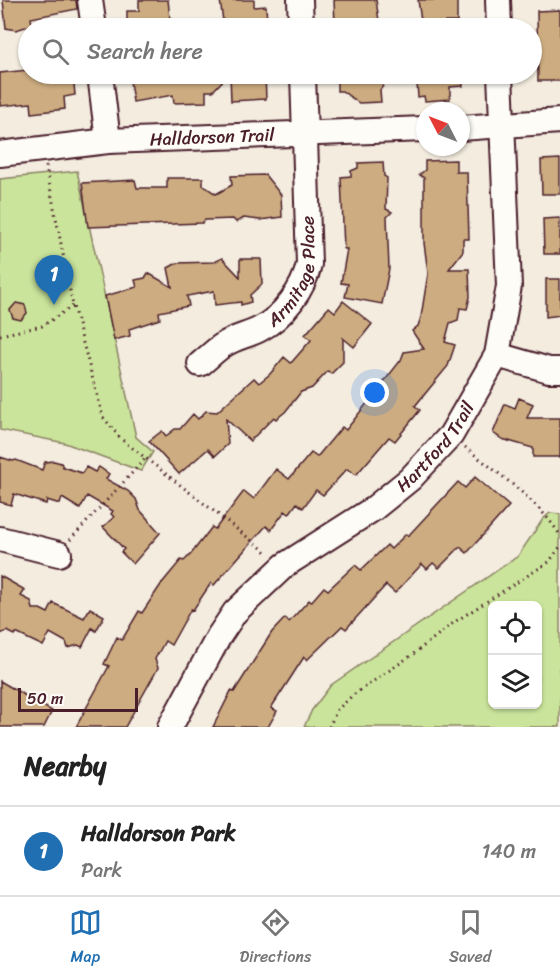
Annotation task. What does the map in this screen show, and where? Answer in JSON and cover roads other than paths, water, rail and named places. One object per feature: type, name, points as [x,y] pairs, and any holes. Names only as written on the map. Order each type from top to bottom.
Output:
[{"type":"street","points":[[90,0],[93,18]]},
{"type":"street","points":[[300,0],[301,18]]},
{"type":"street","points":[[498,0],[499,18]]},
{"type":"street","points":[[101,84],[108,141]]},
{"type":"street","name":"Armitage Place","points":[[200,364],[225,344],[259,330],[274,320],[303,284],[309,264],[303,84]]},
{"type":"street","name":"Hartford Trail","points":[[170,727],[219,636],[235,612],[285,566],[373,508],[410,479],[451,435],[497,355],[508,286],[500,84]]},
{"type":"street","points":[[470,128],[560,122]]},
{"type":"street","name":"Halldorson Trail","points":[[0,154],[108,141],[416,129]]},
{"type":"street","points":[[497,355],[549,370],[560,370]]},
{"type":"street","points":[[0,539],[59,554]]},
{"type":"place","name":"Halldorson Park","points":[[54,305]]}]
